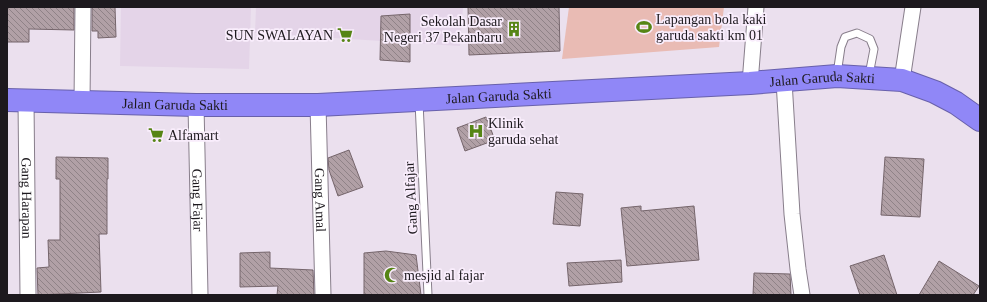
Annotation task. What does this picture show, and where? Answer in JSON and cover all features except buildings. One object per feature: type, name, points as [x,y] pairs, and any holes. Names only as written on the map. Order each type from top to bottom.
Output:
[{"type":"highway","name":"Jalan Garuda Sakti","points":[[17,100],[318,105],[750,83],[837,76],[902,80],[935,92],[956,103],[980,120]]},
{"type":"street","points":[[82,102],[83,7]]},
{"type":"street","points":[[750,83],[756,7]]},
{"type":"street","points":[[902,80],[913,7]]},
{"type":"street","points":[[784,81],[792,214],[802,295]]},
{"type":"street","name":"Gang Harapan","points":[[17,100],[28,295]]},
{"type":"street","name":"Gang Fajar","points":[[196,104],[200,295]]},
{"type":"street","name":"Gang Amal","points":[[318,105],[323,295]]},
{"type":"lane","points":[[837,76],[844,37],[857,33],[870,39],[874,49],[869,77]]},
{"type":"lane","name":"Gang Alfajar","points":[[419,100],[428,295]]},
{"type":"shaded area","points":[[121,7],[251,7],[249,69],[120,66]]},
{"type":"shaded area","points":[[256,7],[463,7],[460,46],[255,33]]},
{"type":"shaded area","name":"Lapangan bola kaki garuda sakti km 01","points":[[569,7],[724,7],[719,47],[562,59]]},
{"type":"place","name":"Lapangan bola kaki garuda sakti km 01","points":[[644,27]]},
{"type":"place","name":"Sekolah Dasar Negeri 37 Pekanbaru","points":[[514,29]]},
{"type":"place","name":"SUN SWALAYAN","points":[[345,35]]},
{"type":"place","name":"Klinik garuda sehat","points":[[476,131]]},
{"type":"place","name":"Alfamart","points":[[156,135]]},
{"type":"place","name":"mesjid al fajar","points":[[392,275]]}]
